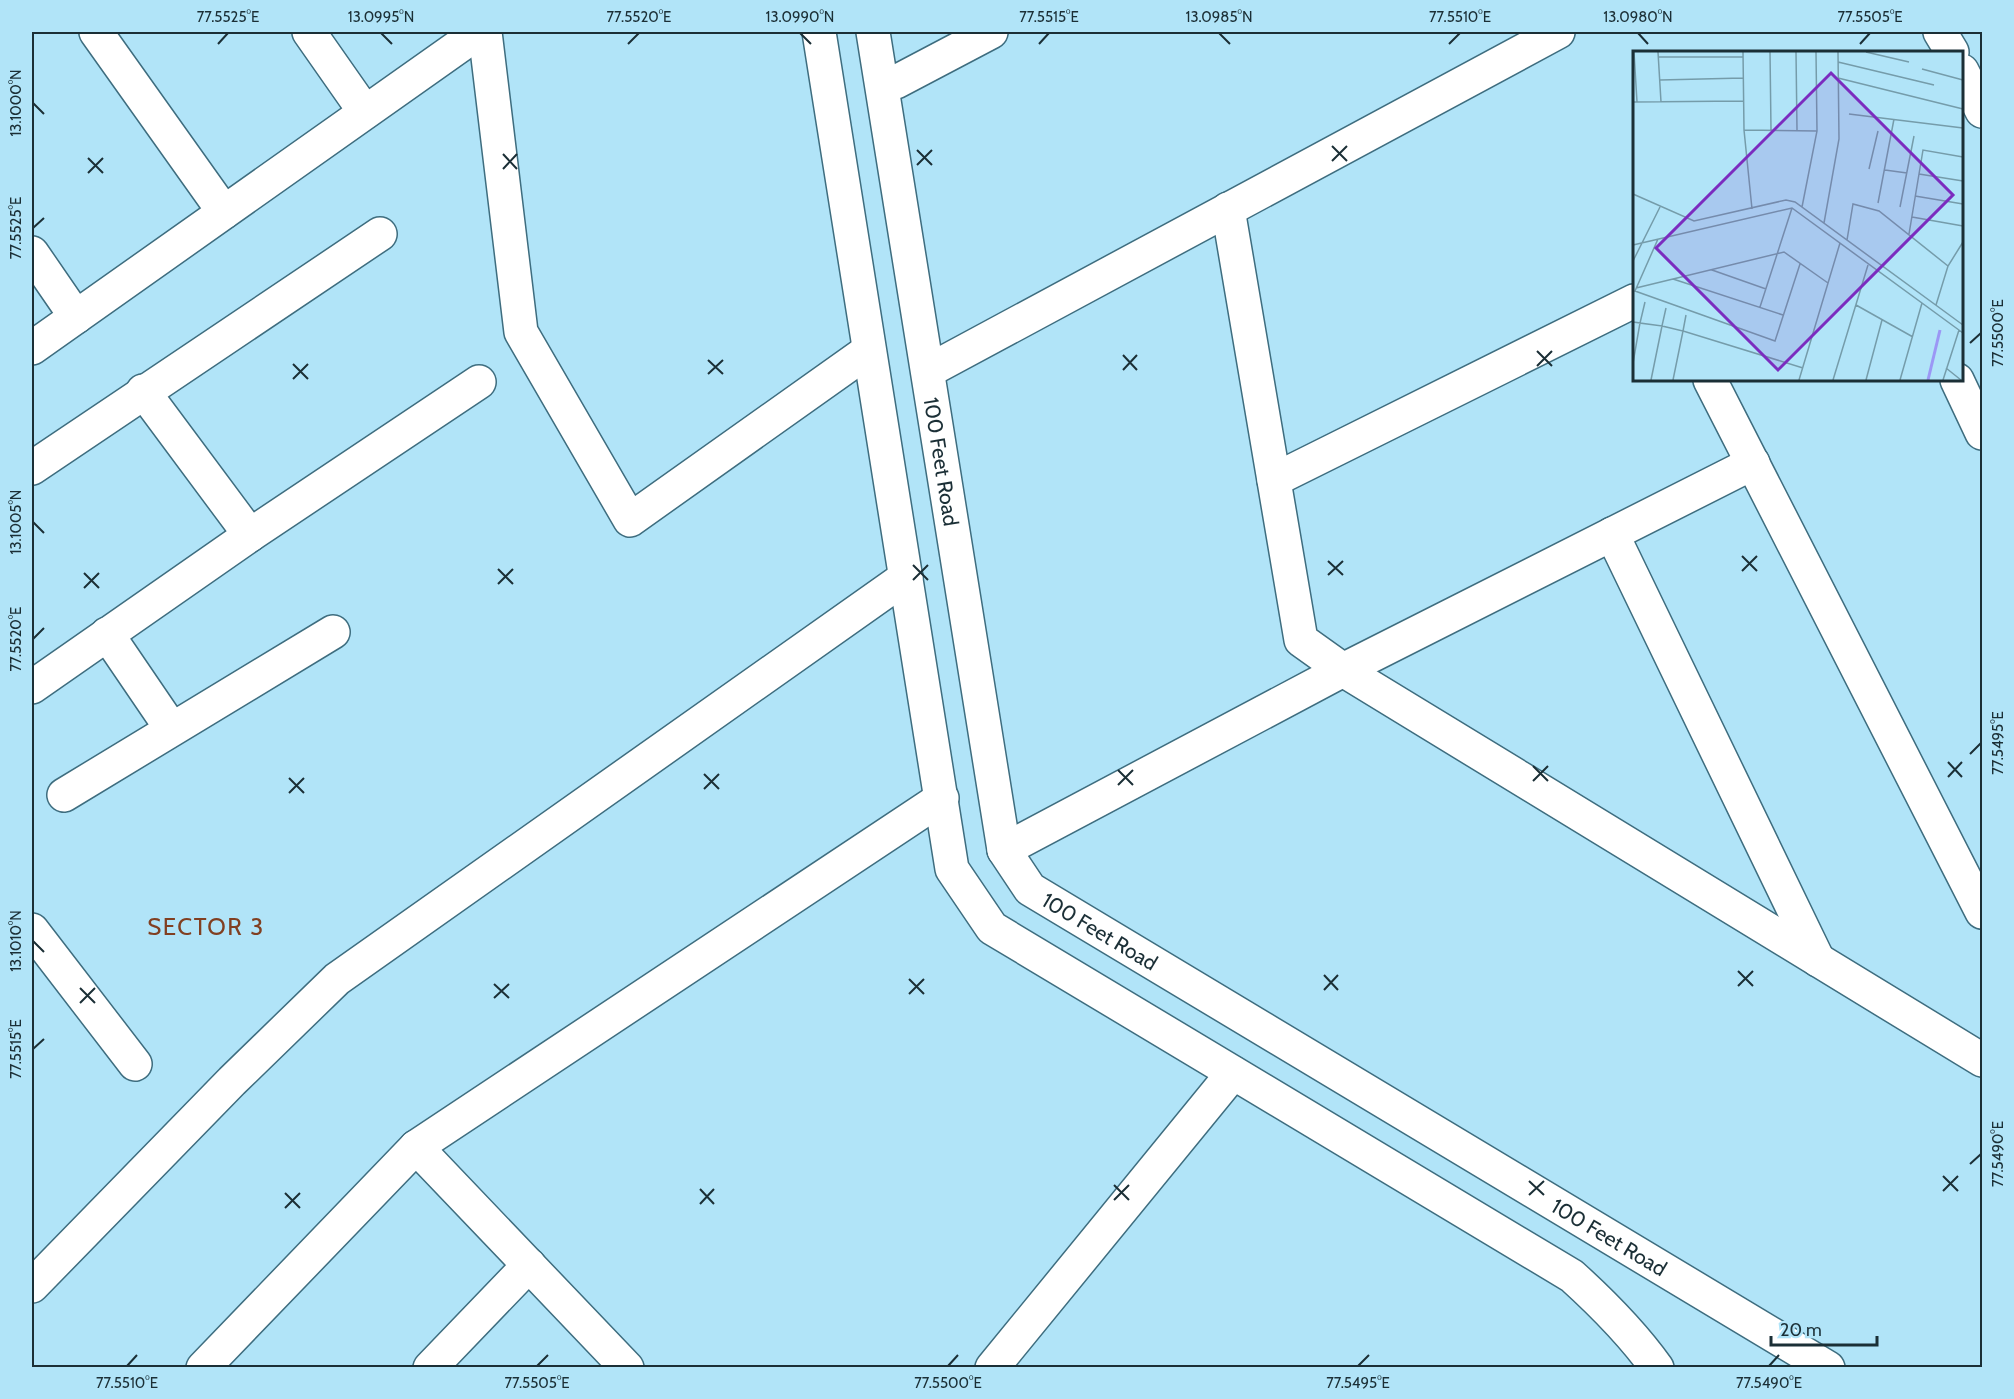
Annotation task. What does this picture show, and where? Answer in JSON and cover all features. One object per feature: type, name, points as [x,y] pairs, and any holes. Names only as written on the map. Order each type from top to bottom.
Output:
[{"type":"street","points":[[96,32],[224,212]]},
{"type":"street","points":[[309,32],[365,112]]},
{"type":"street","points":[[32,348],[479,32]]},
{"type":"street","points":[[485,32],[521,332],[630,520],[868,351]]},
{"type":"street","points":[[819,32],[952,869],[992,928],[1572,1276],[1607,1307],[1637,1340],[1657,1368]]},
{"type":"street","name":"100 Feet Road","points":[[873,32],[908,265],[1004,850],[1030,889],[1828,1368]]},
{"type":"street","points":[[896,82],[992,32]]},
{"type":"street","points":[[927,371],[1558,32]]},
{"type":"street","points":[[1940,32],[1951,51]]},
{"type":"street","points":[[1963,73],[1983,111]]},
{"type":"street","points":[[1228,209],[1301,640],[1343,670],[1983,1060]]},
{"type":"street","points":[[32,468],[143,391],[380,234]]},
{"type":"street","points":[[32,253],[76,316]]},
{"type":"street","points":[[1274,480],[1633,302]]},
{"type":"street","points":[[1711,381],[1983,912]]},
{"type":"street","points":[[1957,381],[1983,433]]},
{"type":"street","points":[[32,687],[250,535],[479,382]]},
{"type":"street","points":[[143,391],[250,535]]},
{"type":"street","points":[[1004,850],[1343,670],[1753,463]]},
{"type":"street","points":[[1612,534],[1818,960]]},
{"type":"street","points":[[32,1286],[232,1081],[337,979],[906,577]]},
{"type":"street","points":[[64,795],[171,728],[333,632]]},
{"type":"street","points":[[107,634],[171,728]]},
{"type":"street","points":[[203,1368],[416,1147],[942,798]]},
{"type":"street","points":[[32,930],[135,1064]]},
{"type":"street","points":[[992,1368],[1233,1073]]},
{"type":"street","points":[[416,1147],[627,1368]]},
{"type":"street","points":[[430,1368],[529,1265]]},
{"type":"district","name":"SECTOR 3","points":[[206,926]]}]
